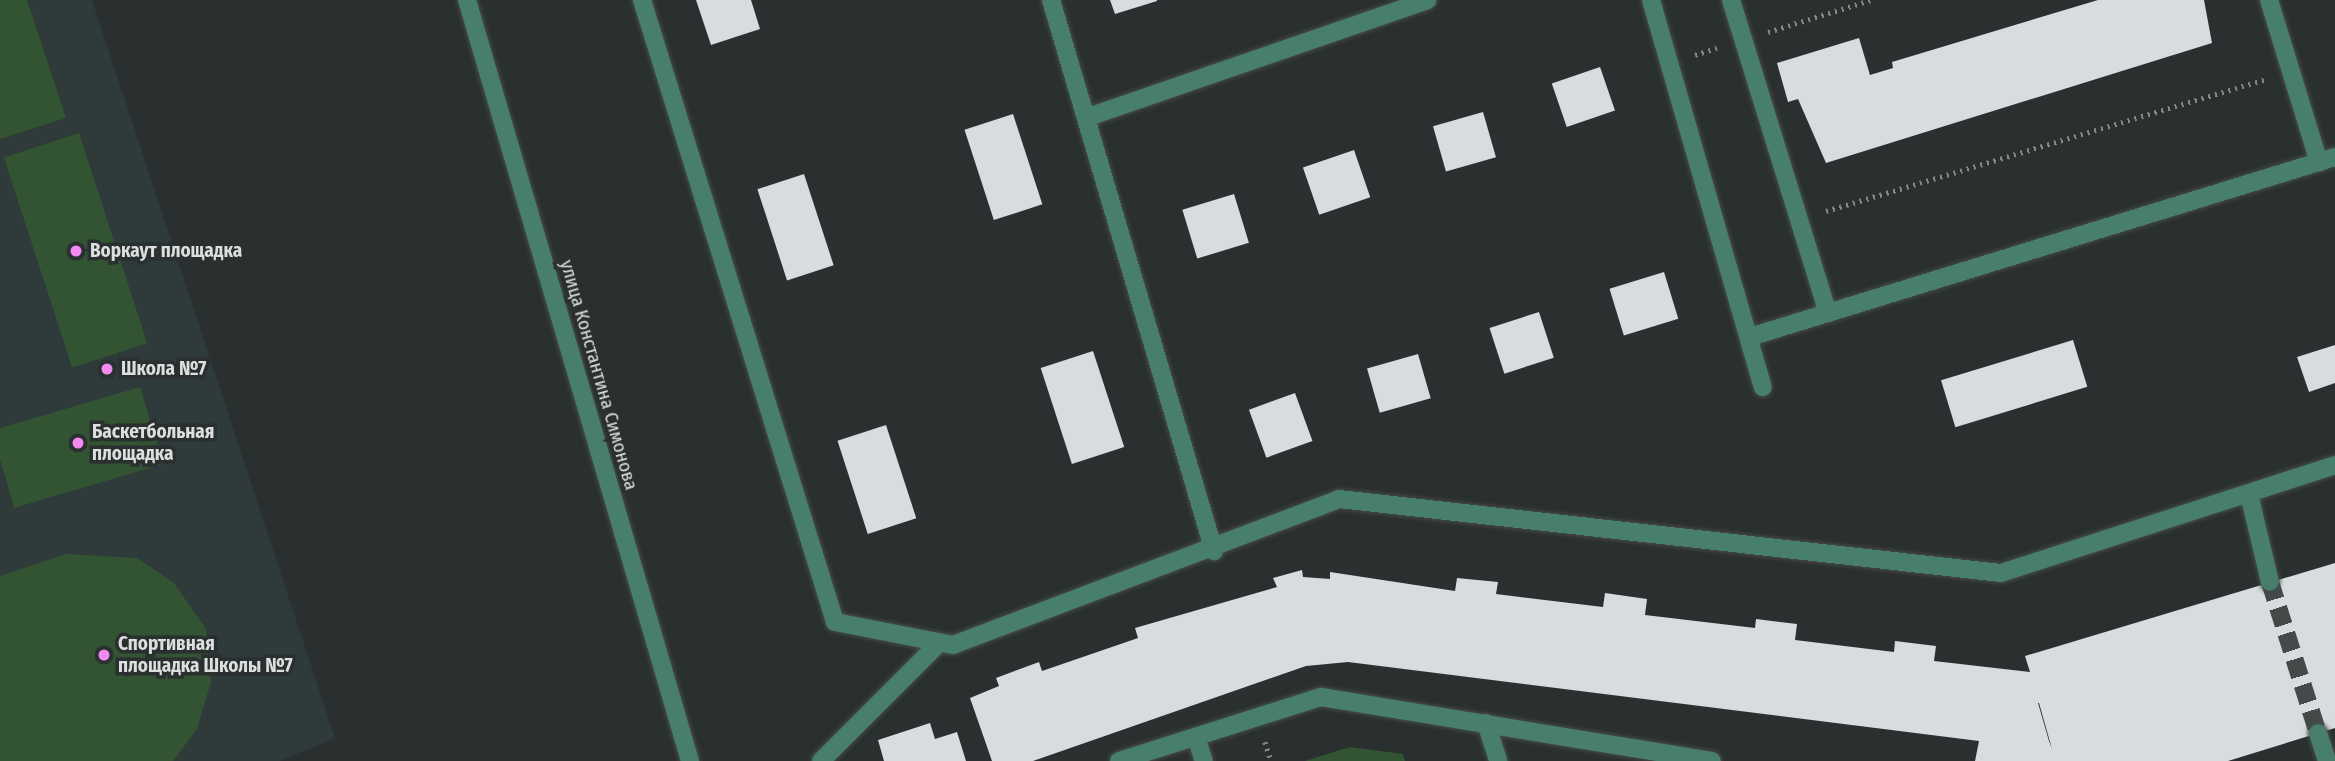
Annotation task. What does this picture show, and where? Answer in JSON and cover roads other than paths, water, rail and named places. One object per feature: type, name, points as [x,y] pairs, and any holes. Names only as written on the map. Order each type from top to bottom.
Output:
[{"type":"street","name":"улица Константина Симонова","points":[[467,0],[690,761]]},
{"type":"street","points":[[642,0],[835,622],[953,645],[1213,551],[1339,499],[2001,573],[2335,465]]},
{"type":"street","points":[[1051,0],[1088,117],[1213,551]]},
{"type":"street","points":[[1088,117],[1427,0]]},
{"type":"street","points":[[1651,0],[1753,336],[1763,387]]},
{"type":"street","points":[[1731,0],[1828,313]]},
{"type":"street","points":[[1753,336],[2327,160],[2291,72],[2269,0]]},
{"type":"street","points":[[2249,494],[2270,582]]},
{"type":"street","points":[[821,761],[939,643]]},
{"type":"street","points":[[1119,761],[1321,697],[1712,761]]},
{"type":"street","points":[[1486,723],[1498,761]]},
{"type":"street","points":[[2318,733],[2327,761]]},
{"type":"street","points":[[1196,737],[1204,761]]},
{"type":"tunnel","points":[[2270,582],[2318,733]]},
{"type":"place","name":"Воркаут площадка","points":[[76,251]]},
{"type":"place","name":"Школа №7","points":[[107,369]]},
{"type":"place","name":"Баскетбольная площадка","points":[[78,443]]},
{"type":"place","name":"Спортивная площадка Школы №7","points":[[104,655]]}]
